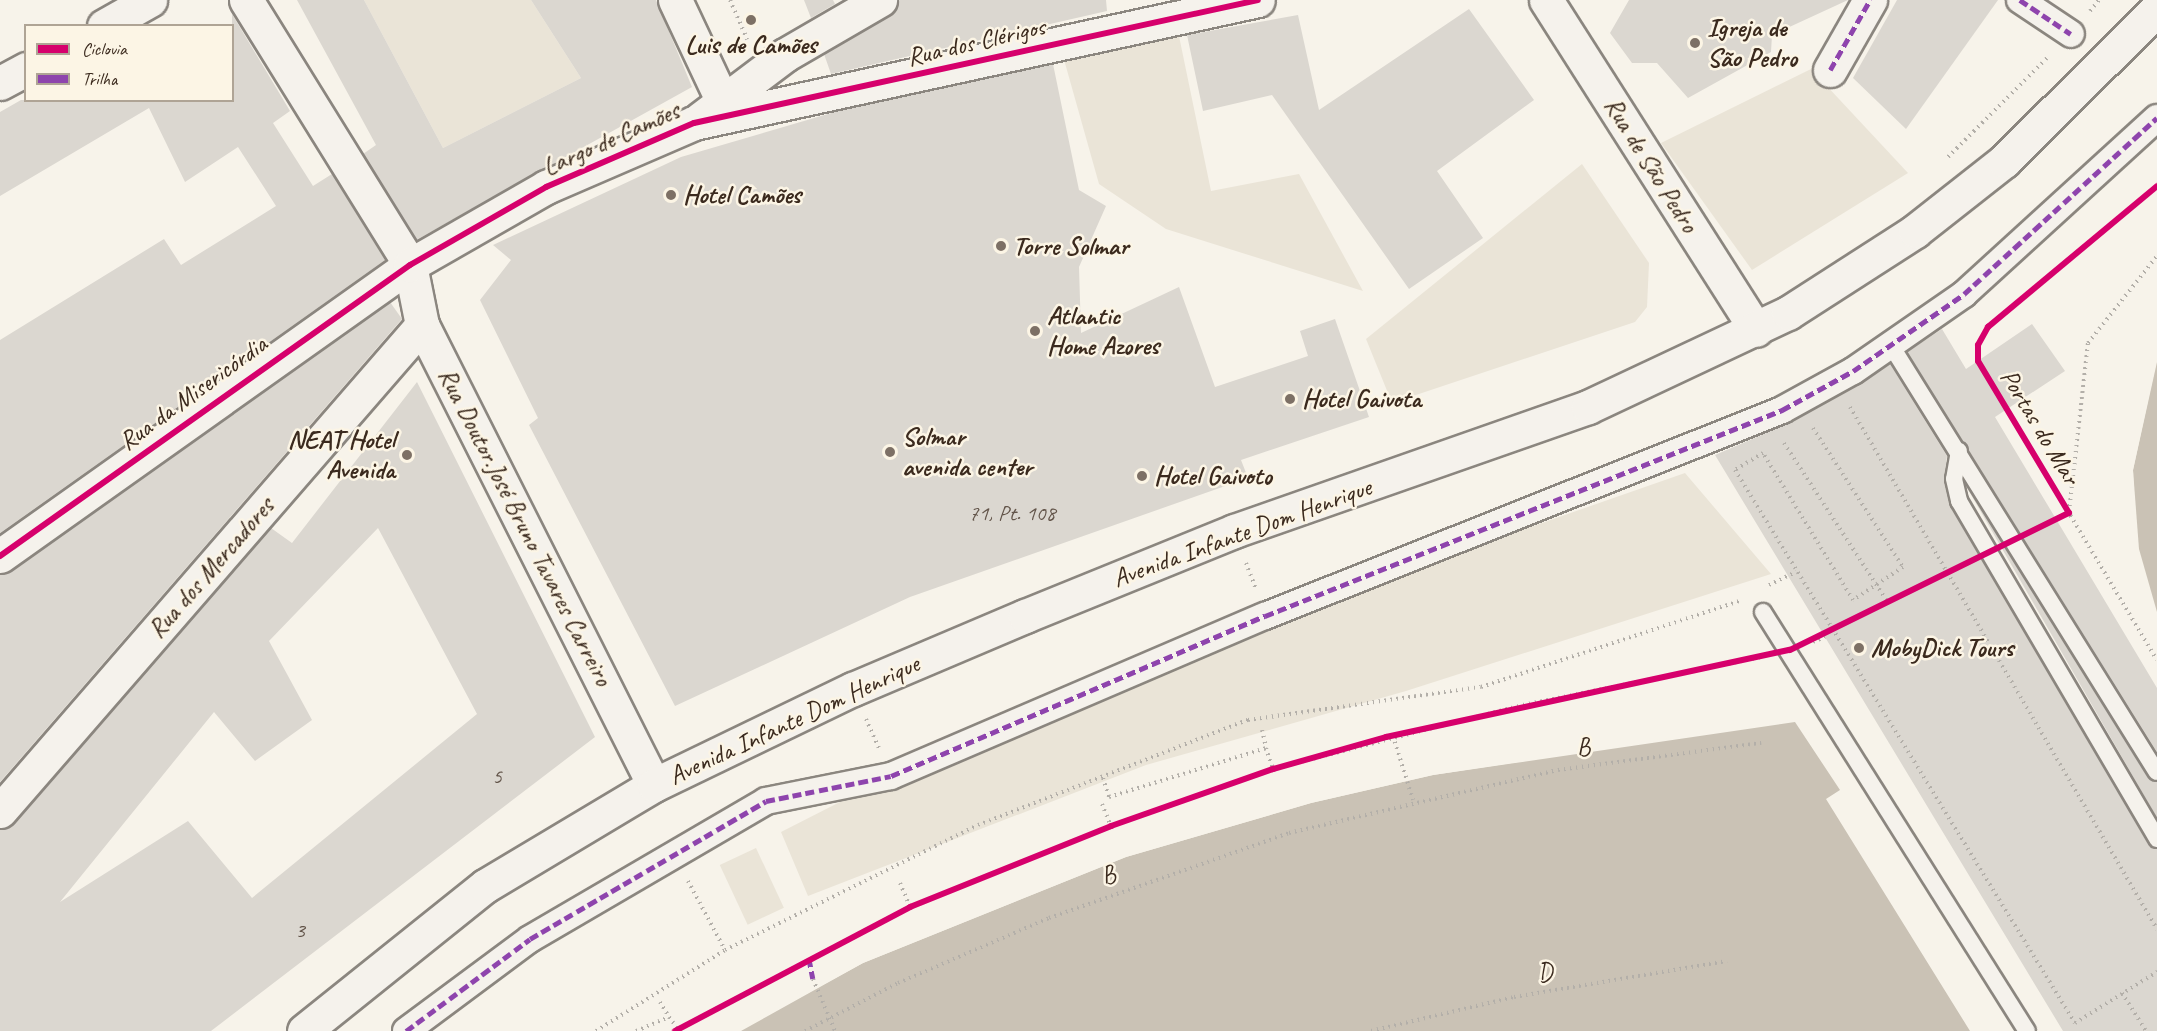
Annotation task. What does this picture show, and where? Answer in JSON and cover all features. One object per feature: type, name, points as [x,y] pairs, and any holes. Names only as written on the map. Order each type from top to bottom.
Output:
[{"type":"street","points":[[108,24],[150,0]]},
{"type":"street","points":[[246,0],[410,265]]},
{"type":"street","points":[[675,0],[723,102]]},
{"type":"street","name":"Largo de Camões","points":[[410,265],[546,187],[694,123],[773,64],[880,0]]},
{"type":"street","name":"Rua dos Clérigos","points":[[808,102],[1258,0]]},
{"type":"street","name":"Rua de São Pedro","points":[[1546,0],[1756,330]]},
{"type":"street","points":[[1830,70],[1870,0]]},
{"type":"street","points":[[2020,0],[2071,34]]},
{"type":"street","name":"Avenida Infante Dom Henrique","points":[[304,1031],[485,886],[654,785],[853,689],[1025,616],[1234,531],[1588,407],[1756,330],[1915,231],[2004,160],[2157,9]]},
{"type":"street","points":[[773,64],[783,82],[808,102]]},
{"type":"street","points":[[0,83],[24,70]]},
{"type":"street","name":"Largo de Camões","points":[[694,123],[808,102]]},
{"type":"street","points":[[406,1031],[530,939],[766,801],[891,776],[1243,625],[1767,417],[1853,371],[1964,294],[2157,118]]},
{"type":"street","name":"Rua Doutor.José Bruno Tavares Carreiro","points":[[410,265],[422,325],[654,785]]},
{"type":"street","name":"Rua da Misericórdia","points":[[0,556],[410,265]]},
{"type":"street","name":"Rua dos Mercadores","points":[[0,811],[422,325]]},
{"type":"lane","points":[[1898,355],[2157,772]]},
{"type":"lane","points":[[1959,451],[1954,479],[1959,501],[2157,839]]},
{"type":"lane","points":[[1762,612],[1790,650],[2027,1031]]},
{"type":"path","points":[[730,0],[773,64]]},
{"type":"path","points":[[1941,164],[2071,34],[2099,0]]},
{"type":"path","points":[[2056,519],[2069,513],[2088,343],[2157,256]]},
{"type":"path","points":[[1846,401],[2157,929]]},
{"type":"path","points":[[1767,417],[1889,604]]},
{"type":"path","points":[[1819,417],[1810,423],[1903,567],[1853,600],[1763,453],[1735,470],[2074,1023],[2157,972]]},
{"type":"path","points":[[596,1031],[725,950],[978,825],[1248,720],[1481,687],[1732,604]]},
{"type":"path","points":[[660,1002],[677,1030],[910,908],[1111,826],[1273,769],[1393,736],[1790,650],[1825,637]]},
{"type":"path","points":[[1262,730],[1273,769]]},
{"type":"path","points":[[1393,736],[1413,800]]},
{"type":"path","points":[[1103,778],[1109,796],[1266,748]]},
{"type":"path","points":[[1102,804],[1111,826]]},
{"type":"path","points":[[675,856],[725,950]]},
{"type":"path","points":[[900,883],[910,908]]},
{"type":"path","points":[[813,979],[835,1031]]},
{"type":"path","points":[[2122,993],[2146,1031]]},
{"type":"path","points":[[636,1031],[669,1017]]},
{"type":"shaded area","points":[[364,0],[531,0],[581,78],[443,148]]},
{"type":"shaded area","points":[[1179,36],[1211,191],[1299,174],[1363,291],[1166,229],[1099,184],[1063,56]]},
{"type":"shaded area","points":[[1811,69],[1908,173],[1752,270],[1661,143]]},
{"type":"shaded area","points":[[1582,164],[1649,263],[1647,307],[1635,322],[1392,403],[1366,339]]},
{"type":"shaded area","points":[[2157,362],[2157,612],[2139,549],[2133,470]]},
{"type":"shaded area","points":[[1685,473],[1771,574],[1406,691],[1146,765],[808,896],[781,832],[891,776],[1479,545]]},
{"type":"shaded area","points":[[1795,722],[1840,790],[1826,799],[1970,1031],[741,1031],[863,963],[1126,857],[1311,803],[1433,775]]},
{"type":"shaded area","points":[[756,848],[784,908],[748,925],[720,865]]},
{"type":"pier","points":[[2157,359],[2133,470],[2136,550],[2130,470],[2137,423]]},
{"type":"pier","points":[[1793,720],[1433,775],[1311,803],[1126,857],[863,963],[738,1031],[807,987],[862,961],[1126,854],[1310,800],[1432,772]]},
{"type":"building","points":[[297,0],[364,0],[443,148],[581,78],[531,0],[656,0],[692,87],[416,240],[363,154],[376,145]]},
{"type":"building","points":[[804,0],[833,0],[835,4],[811,18]]},
{"type":"building","points":[[900,0],[1106,0],[1107,11],[831,74],[824,54],[889,16]]},
{"type":"building","name":"Igreja de São Pedro","points":[[1629,0],[1848,0],[1772,35],[1771,52],[1688,98],[1657,63],[1632,63],[1610,33]]},
{"type":"building","points":[[1897,0],[1998,0],[1906,129],[1853,78]]},
{"type":"building","points":[[1469,9],[1534,100],[1437,171],[1483,238],[1409,289],[1272,95],[1203,111],[1187,35],[1298,15],[1319,110]]},
{"type":"building","points":[[232,14],[290,111],[273,123],[313,186],[332,174],[385,260],[0,533],[0,340],[164,239],[181,265],[276,206],[238,147],[185,182],[149,108],[0,196],[0,112],[21,100],[24,102],[234,102],[234,24],[232,24]]},
{"type":"building","points":[[1053,64],[1079,190],[1106,206],[1079,267],[1081,333],[1179,287],[1215,387],[1308,356],[1300,331],[1335,319],[1369,417],[1241,460],[1248,478],[910,597],[675,706],[529,425],[538,418],[480,300],[511,260],[493,245],[681,157],[845,109]]},
{"type":"building","points":[[390,302],[402,319],[0,782],[0,574]]},
{"type":"building","points":[[2032,324],[2065,371],[1995,417],[2157,688],[2157,752],[1907,352],[1942,329],[1966,369]]},
{"type":"building","points":[[1890,364],[1947,456],[1944,481],[1950,506],[2148,844],[2157,849],[2157,1031],[2063,1031],[1715,455],[1789,423]]},
{"type":"building","points":[[417,382],[595,737],[211,1031],[0,1031],[0,829],[14,823],[271,528],[292,543]],"holes":[[[378,528],[477,714],[252,898],[188,821],[60,902],[214,712],[255,761],[312,720],[269,641]]]},
{"type":"building","points":[[1966,486],[2148,778],[2157,782],[2157,818]]},
{"type":"marked path","points":[[1830,70],[1870,0]]},
{"type":"marked path","points":[[2020,0],[2071,34]]},
{"type":"marked path","points":[[406,1031],[530,939],[766,801],[891,776],[1265,616],[1782,410],[1853,371],[1964,294],[2157,118]]},
{"type":"marked path","points":[[809,958],[813,979]]},
{"type":"cycle path","points":[[0,556],[410,265],[546,187],[694,123],[1258,0]]},
{"type":"cycle path","name":"Portas do Mar","points":[[675,1031],[910,907],[1111,826],[1273,769],[1386,737],[1790,650],[2069,513],[1978,361],[1978,345],[1988,327],[2157,186]]},
{"type":"place","name":"Luis de Camões","points":[[751,20]]},
{"type":"place","name":"Igreja de São Pedro","points":[[1695,43]]},
{"type":"place","name":"Hotel Camões","points":[[671,195]]},
{"type":"place","name":"Torre Solmar","points":[[1001,246]]},
{"type":"place","name":"Atlantic Home Azores","points":[[1035,331]]},
{"type":"place","name":"Hotel Gaivota","points":[[1290,399]]},
{"type":"place","name":"Solmar avenida center","points":[[890,452]]},
{"type":"place","name":"NEAT Hotel Avenida","points":[[407,455]]},
{"type":"place","name":"Hotel Gaivoto","points":[[1142,476]]},
{"type":"place","name":"MobyDick Tours","points":[[1859,648]]}]
